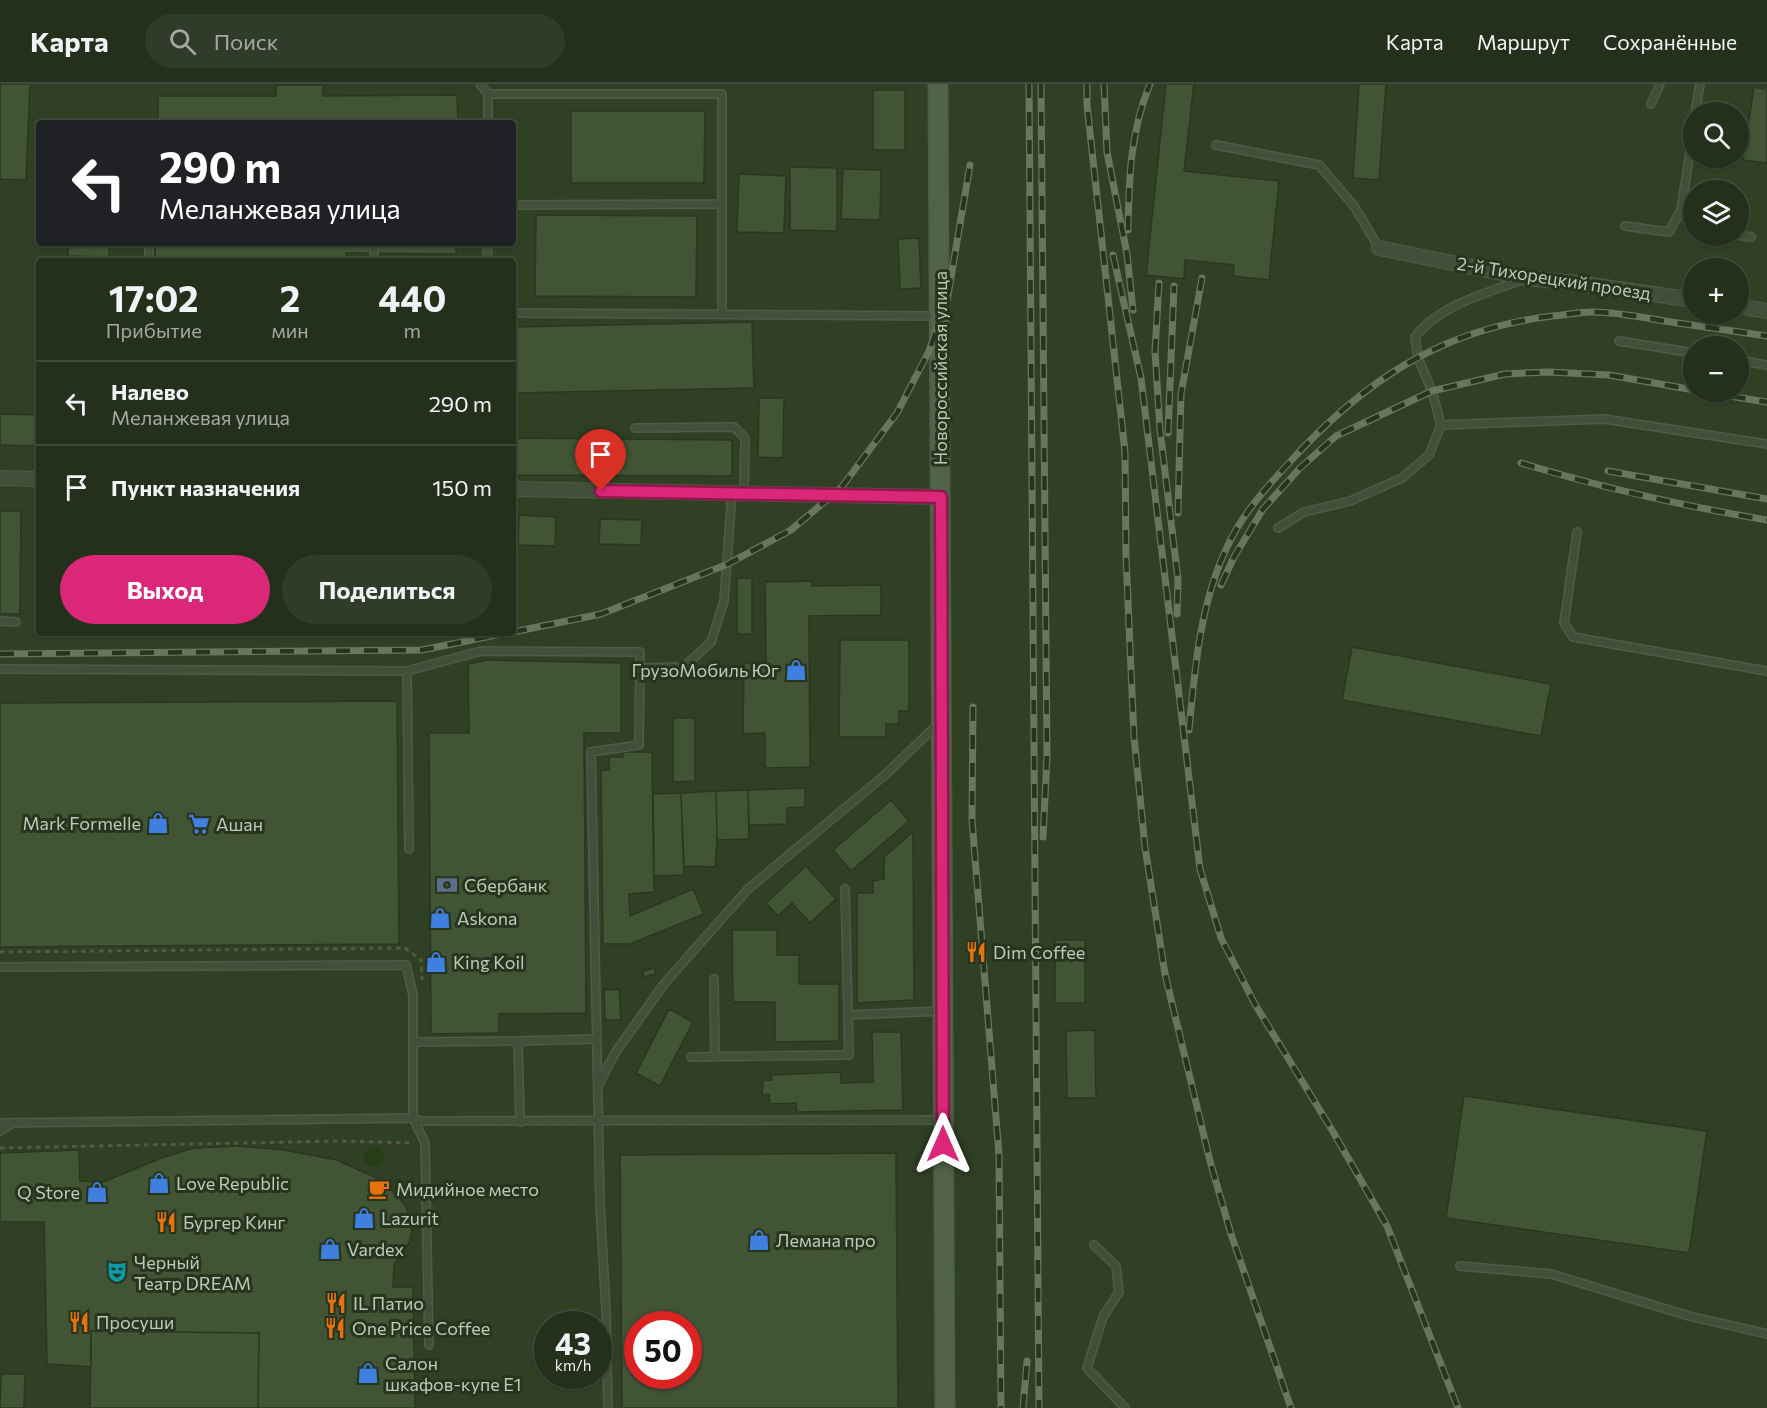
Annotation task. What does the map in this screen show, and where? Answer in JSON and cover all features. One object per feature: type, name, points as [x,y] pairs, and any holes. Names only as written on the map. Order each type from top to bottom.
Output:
[{"type":"main road","name":"Новороссийская улица","points":[[938,84],[945,1408]]},
{"type":"street","name":"2-й Тихорецкий проезд","points":[[1379,248],[1526,278],[1683,298]]},
{"type":"street","points":[[1749,308],[1767,310]]},
{"type":"street","points":[[0,478],[36,479]]},
{"type":"street","points":[[516,489],[941,497]]},
{"type":"lane","points":[[480,84],[488,94],[488,120]]},
{"type":"lane","points":[[1651,104],[1660,84]]},
{"type":"lane","points":[[1697,102],[1700,84]]},
{"type":"lane","points":[[488,94],[722,94],[722,314]]},
{"type":"lane","points":[[1216,145],[1319,165],[1354,206],[1379,248]]},
{"type":"lane","points":[[1625,226],[1669,232],[1681,210],[1688,168]]},
{"type":"lane","points":[[516,205],[722,204]]},
{"type":"lane","points":[[1278,528],[1304,512],[1350,501],[1402,478],[1429,455],[1441,425],[1432,391],[1418,358],[1415,337],[1423,326],[1456,305],[1526,278]]},
{"type":"lane","points":[[516,313],[940,316]]},
{"type":"lane","points":[[1619,340],[1683,351]]},
{"type":"lane","points":[[1749,362],[1767,365]]},
{"type":"lane","points":[[1441,425],[1604,419],[1767,444]]},
{"type":"lane","points":[[635,428],[734,427],[745,438],[724,600],[711,642],[684,667],[640,668]]},
{"type":"lane","points":[[1577,532],[1564,623],[1572,637],[1767,671]]},
{"type":"lane","points":[[0,621],[16,622]]},
{"type":"lane","points":[[0,669],[407,671],[481,651],[640,652],[639,745],[591,752],[600,1204],[606,1311],[608,1408]]},
{"type":"lane","points":[[407,671],[409,849]]},
{"type":"lane","points":[[598,1086],[615,1053],[664,984],[748,889],[885,775],[941,720]]},
{"type":"lane","points":[[691,1057],[849,1054],[845,889]]},
{"type":"lane","points":[[0,967],[406,965],[413,995],[413,1118],[425,1143],[429,1345]]},
{"type":"lane","points":[[714,979],[715,1057]]},
{"type":"lane","points":[[848,1015],[942,1011]]},
{"type":"lane","points":[[414,1042],[597,1039]]},
{"type":"lane","points":[[518,1041],[520,1122]]},
{"type":"lane","points":[[0,1123],[413,1118],[422,1121],[520,1122],[943,1120]]},
{"type":"lane","points":[[0,1131],[14,1122]]},
{"type":"lane","points":[[1094,1245],[1116,1266],[1119,1292],[1103,1317],[1087,1368],[1125,1408]]},
{"type":"lane","points":[[1460,1266],[1551,1274],[1689,1316],[1767,1334]]},
{"type":"path","points":[[0,952],[405,948],[422,960],[422,983]]},
{"type":"path","points":[[0,1148],[340,1141],[425,1143]]},
{"type":"shaded area","points":[[374,1147],[381,1150],[384,1157],[381,1164],[374,1167],[367,1164],[364,1157],[367,1150]]},
{"type":"building","points":[[0,84],[30,84],[26,180],[0,179]]},
{"type":"building","points":[[1166,84],[1194,84],[1184,171],[1279,181],[1269,280],[1233,276],[1234,265],[1185,260],[1184,279],[1146,275]]},
{"type":"building","points":[[1359,84],[1386,84],[1379,180],[1353,178]]},
{"type":"building","points":[[1767,84],[1767,163],[1749,161],[1749,120],[1754,87],[1764,89]]},
{"type":"building","points":[[276,85],[323,85],[323,96],[457,95],[458,120],[158,120],[158,96],[276,96]]},
{"type":"building","points":[[873,90],[905,90],[905,150],[873,150]]},
{"type":"building","points":[[571,111],[705,111],[704,183],[571,183]]},
{"type":"building","points":[[790,167],[837,168],[837,231],[790,230]]},
{"type":"building","points":[[843,169],[881,170],[880,220],[841,219]]},
{"type":"building","points":[[739,174],[786,176],[784,233],[737,232]]},
{"type":"building","points":[[536,215],[697,216],[696,297],[535,296]]},
{"type":"building","points":[[919,238],[921,288],[900,289],[898,239]]},
{"type":"building","points":[[68,246],[109,246],[109,257],[68,256]]},
{"type":"building","points":[[155,246],[456,246],[456,254],[346,253],[346,258],[155,258]]},
{"type":"building","points":[[752,322],[754,388],[516,393],[516,327]]},
{"type":"building","points":[[759,398],[784,398],[783,458],[758,457]]},
{"type":"building","points":[[0,414],[36,415],[36,446],[0,445]]},
{"type":"building","points":[[516,438],[732,440],[732,476],[516,475]]},
{"type":"building","points":[[0,511],[21,511],[20,614],[0,614]]},
{"type":"building","points":[[519,515],[556,517],[555,546],[518,545]]},
{"type":"building","points":[[600,519],[642,520],[641,545],[599,544]]},
{"type":"building","points":[[737,578],[752,578],[752,634],[737,634]]},
{"type":"building","points":[[812,581],[812,586],[881,585],[881,615],[809,616],[810,767],[765,768],[765,733],[743,734],[744,663],[766,662],[765,582]]},
{"type":"building","points":[[840,640],[909,640],[909,711],[899,711],[899,724],[886,724],[886,737],[839,737]]},
{"type":"building","points":[[1352,647],[1551,684],[1541,736],[1342,700]]},
{"type":"building","points":[[488,660],[621,663],[621,733],[584,733],[586,1013],[499,1014],[499,1033],[431,1034],[429,733],[469,733],[468,664]]},
{"type":"building","name":"Ашан","points":[[397,701],[399,944],[0,947],[0,703]]},
{"type":"building","points":[[673,718],[695,718],[695,781],[673,782]]},
{"type":"building","points":[[622,752],[652,752],[654,892],[629,894],[630,916],[693,889],[704,914],[630,944],[603,944],[601,770],[609,770],[609,757],[623,757]]},
{"type":"building","points":[[805,788],[805,807],[787,808],[787,824],[749,825],[748,790]]},
{"type":"building","points":[[748,790],[749,839],[717,840],[716,791]]},
{"type":"building","points":[[716,791],[715,867],[684,866],[681,793]]},
{"type":"building","points":[[681,793],[684,875],[654,876],[653,794]]},
{"type":"building","points":[[891,800],[909,821],[851,871],[833,850]]},
{"type":"building","points":[[913,832],[914,1000],[857,1003],[857,893],[873,893],[873,881],[884,879],[884,857]]},
{"type":"building","points":[[806,866],[836,899],[810,923],[792,903],[778,916],[766,903]]},
{"type":"building","points":[[732,930],[777,930],[777,955],[799,955],[799,984],[839,984],[839,1041],[775,1042],[775,1002],[733,1002]]},
{"type":"building","points":[[1055,940],[1085,940],[1085,1003],[1055,1003]]},
{"type":"building","points":[[654,968],[656,974],[644,977],[643,971]]},
{"type":"building","points":[[619,989],[621,1020],[605,1020],[604,990]]},
{"type":"building","points":[[669,1009],[693,1022],[660,1086],[636,1073]]},
{"type":"building","points":[[1095,1030],[1096,1098],[1067,1098],[1066,1031]]},
{"type":"building","points":[[872,1032],[901,1032],[903,1110],[797,1112],[796,1103],[770,1104],[769,1094],[762,1095],[763,1080],[772,1080],[771,1075],[841,1072],[841,1083],[873,1082]]},
{"type":"building","points":[[1464,1096],[1707,1131],[1689,1253],[1446,1218]]},
{"type":"building","points":[[239,1146],[284,1150],[337,1160],[383,1181],[405,1205],[412,1230],[410,1241],[394,1264],[393,1287],[413,1287],[415,1408],[258,1408],[259,1333],[91,1331],[91,1367],[47,1364],[44,1222],[0,1222],[0,1153],[79,1150],[80,1181],[103,1182],[164,1157],[194,1148]]},
{"type":"building","name":"Лемана про","points":[[896,1153],[898,1408],[622,1408],[620,1155]]},
{"type":"building","points":[[91,1331],[259,1333],[258,1408],[90,1408]]},
{"type":"building","points":[[1,1374],[25,1374],[24,1408],[0,1408]]},
{"type":"railway","points":[[1029,84],[1039,1408]]},
{"type":"railway","points":[[1041,84],[1047,757],[1043,837]]},
{"type":"railway","points":[[1087,84],[1087,105],[1125,452],[1126,557],[1134,737],[1145,847],[1165,974],[1210,1161],[1231,1234],[1291,1408]]},
{"type":"railway","points":[[1104,84],[1107,152],[1127,254],[1133,310]]},
{"type":"railway","points":[[1128,230],[1132,156],[1138,120],[1150,84]]},
{"type":"railway","points":[[516,631],[601,614],[728,564],[791,530],[841,488],[897,413],[929,351],[947,301],[970,165]]},
{"type":"railway","points":[[1113,255],[1141,378],[1200,869],[1221,938],[1256,1006],[1332,1130],[1387,1226],[1458,1408]]},
{"type":"railway","points":[[1178,513],[1181,394],[1202,278]]},
{"type":"railway","points":[[1159,283],[1155,351],[1160,430],[1178,579],[1177,614]]},
{"type":"railway","points":[[1168,433],[1174,286]]},
{"type":"railway","points":[[1189,730],[1205,612],[1228,545],[1254,503],[1287,465],[1315,435],[1374,385],[1438,347],[1511,323],[1552,316],[1587,312],[1610,313],[1767,336]]},
{"type":"railway","points":[[1221,585],[1234,557],[1263,509],[1300,468],[1336,436],[1432,391],[1505,374],[1548,372],[1609,375],[1683,388]]},
{"type":"railway","points":[[1749,399],[1767,402]]},
{"type":"railway","points":[[1521,463],[1643,496],[1767,520]]},
{"type":"railway","points":[[1608,471],[1767,499]]},
{"type":"railway","points":[[0,654],[422,650],[491,636]]},
{"type":"railway","points":[[973,707],[972,820],[999,1155],[1001,1408]]},
{"type":"railway","points":[[1023,1408],[1027,1361]]},
{"type":"place","name":"ГрузоМобиль Юг","points":[[796,670]]},
{"type":"place","name":"Mark Formelle","points":[[158,823]]},
{"type":"place","name":"Ашан","points":[[199,824]]},
{"type":"place","name":"Сбербанк","points":[[447,885]]},
{"type":"place","name":"Askona","points":[[440,918]]},
{"type":"place","name":"Dim Coffee","points":[[976,952]]},
{"type":"place","name":"King Koil","points":[[436,962]]},
{"type":"place","name":"Love Republic","points":[[159,1183]]},
{"type":"place","name":"Мидийное место","points":[[379,1189]]},
{"type":"place","name":"Q Store","points":[[97,1192]]},
{"type":"place","name":"Lazurit","points":[[364,1218]]},
{"type":"place","name":"Бургер Кинг","points":[[166,1222]]},
{"type":"place","name":"Лемана про","points":[[759,1240]]},
{"type":"place","name":"Vardex","points":[[330,1249]]},
{"type":"place","name":"Черный Театр DREAM","points":[[117,1272]]},
{"type":"place","name":"IL Патио","points":[[336,1303]]},
{"type":"place","name":"Просуши","points":[[79,1322]]},
{"type":"place","name":"One Price Coffee","points":[[335,1328]]},
{"type":"place","name":"Салон шкафов-купе Е1","points":[[368,1373]]},
{"type":"route","points":[[601,491],[941,497],[943,1144]]}]
